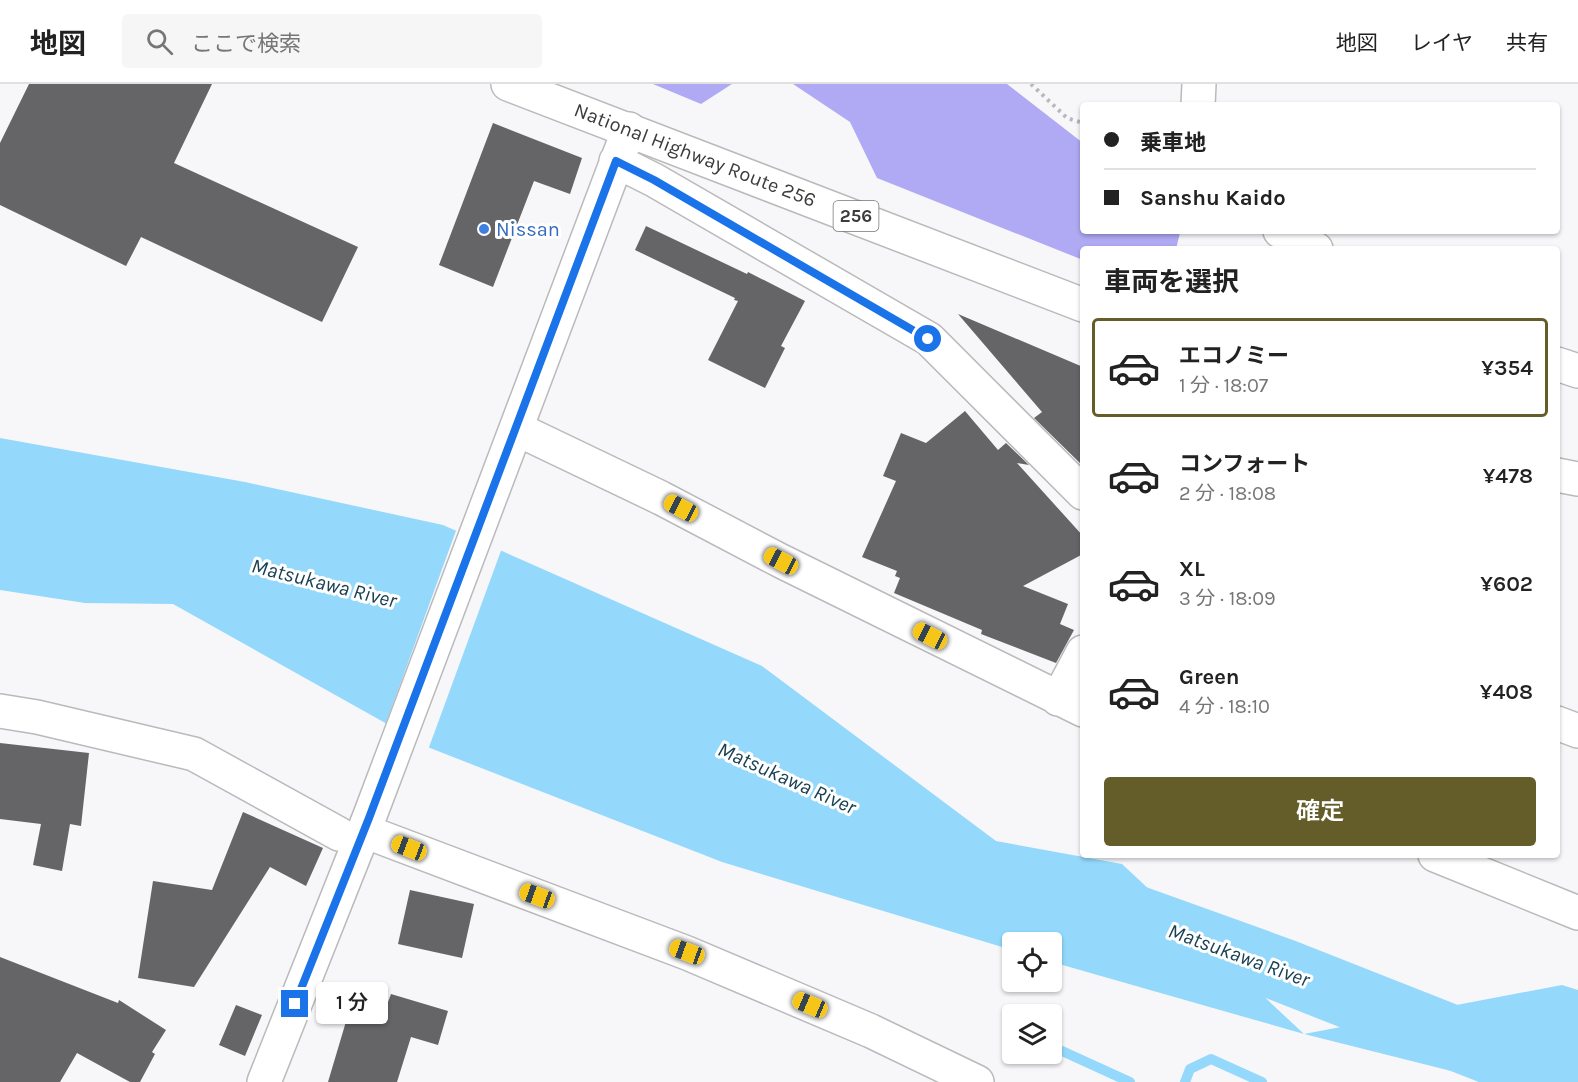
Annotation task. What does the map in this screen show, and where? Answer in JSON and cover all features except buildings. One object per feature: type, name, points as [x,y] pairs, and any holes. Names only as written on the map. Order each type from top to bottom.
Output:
[{"type":"main road","name":"National Highway Route 256","points":[[508,84],[1080,304]]},
{"type":"main road","points":[[1198,102],[1199,84]]},
{"type":"main road","points":[[264,1082],[358,828],[511,441],[628,129]]},
{"type":"main road","points":[[616,161],[654,180],[928,339],[1080,490]]},
{"type":"main road","points":[[1286,234],[1310,246]]},
{"type":"main road","points":[[1560,365],[1578,371]]},
{"type":"main road","points":[[511,441],[661,498],[792,567],[1071,704],[1080,664]]},
{"type":"main road","points":[[1560,476],[1578,479]]},
{"type":"main road","points":[[0,711],[37,717],[194,754],[358,828],[687,952],[871,1031],[978,1082]]},
{"type":"main road","points":[[1560,724],[1578,731]]},
{"type":"main road","points":[[1442,858],[1578,913]]},
{"type":"path","points":[[1031,84],[1067,118],[1080,122]]},
{"type":"shaded area","points":[[653,84],[732,84],[701,104]]},
{"type":"shaded area","points":[[793,84],[1007,84],[1080,141],[1080,234],[1180,234],[1177,246],[1080,246],[1080,259],[877,178],[850,122]]},
{"type":"water","points":[[0,438],[245,482],[443,525],[762,666],[996,841],[1122,864],[1304,1034],[1062,965],[1062,932],[1002,932],[1002,947],[722,862],[430,748],[173,604],[85,603],[0,590]]},
{"type":"water","points":[[1562,985],[1578,990],[1578,1082],[1495,1082],[1304,1034]]},
{"type":"pier","points":[[457,528],[502,548],[428,750],[385,726]]},
{"type":"waterway","name":"Matsukawa River","points":[[1124,913],[1282,970],[1566,1082]]},
{"type":"waterway","points":[[1062,1051],[1130,1082]]},
{"type":"waterway","points":[[1185,1082],[1190,1069],[1211,1059],[1262,1082]]},
{"type":"place","name":"Nissan","points":[[484,229]]},
{"type":"route","points":[[295,1004],[369,818],[616,161],[654,180],[928,339]]}]
